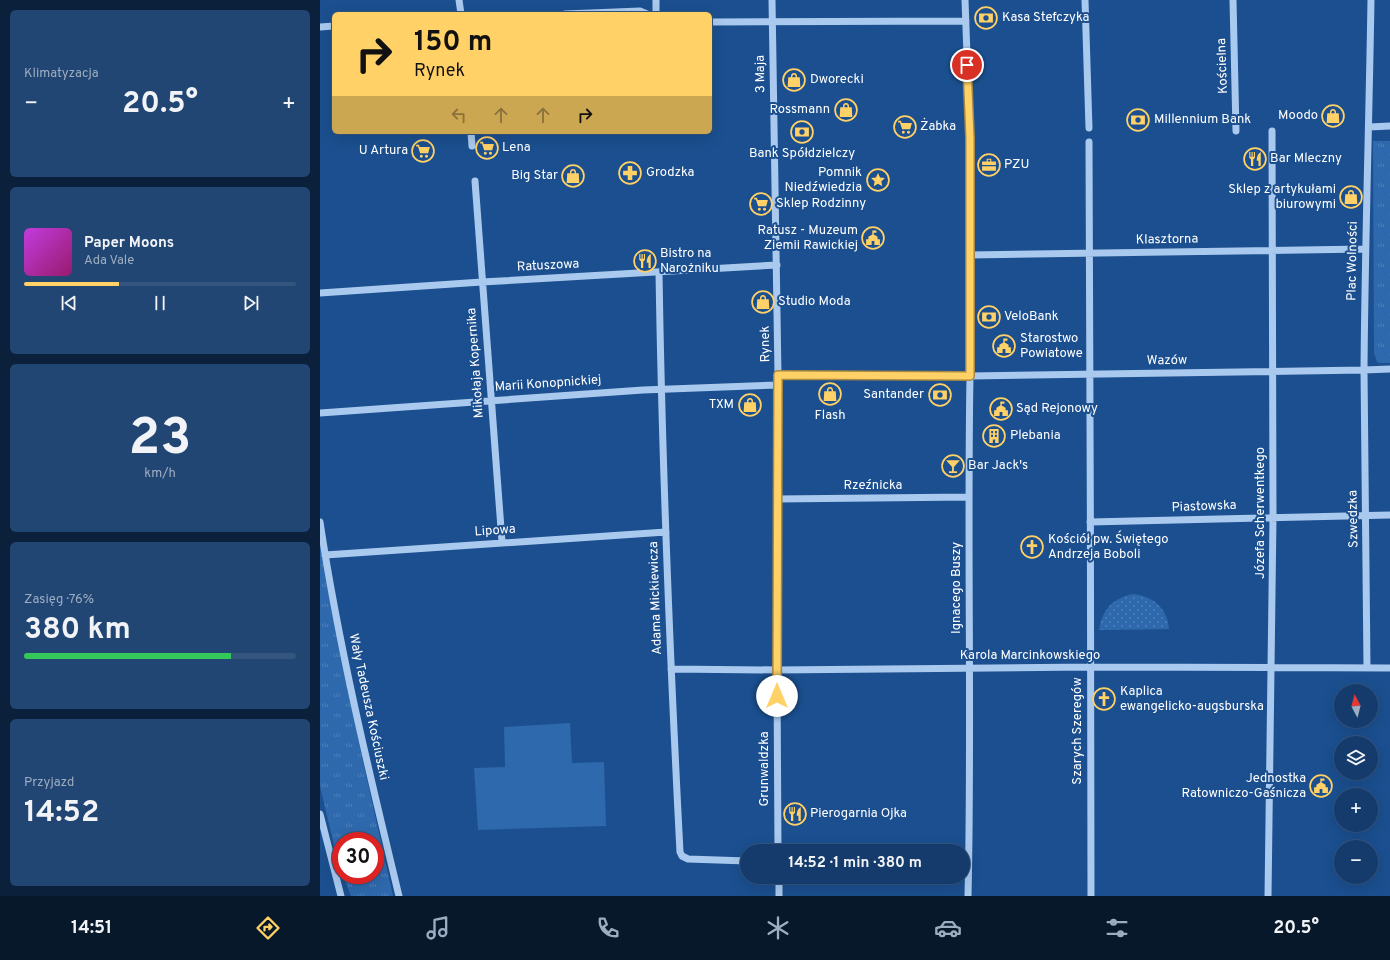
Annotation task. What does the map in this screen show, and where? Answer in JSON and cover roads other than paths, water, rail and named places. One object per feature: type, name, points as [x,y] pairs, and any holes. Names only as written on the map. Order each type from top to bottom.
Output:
[{"type":"street","points":[[460,0],[460,12]]},
{"type":"street","points":[[656,0],[656,12]]},
{"type":"street","name":"3 Maja","points":[[772,0],[774,147]]},
{"type":"street","points":[[965,0],[970,138],[970,376]]},
{"type":"street","points":[[1085,0],[1089,128]]},
{"type":"street","name":"Kościelna","points":[[1233,0],[1236,131]]},
{"type":"street","name":"Plac Wolności","points":[[1364,370],[1365,249],[1371,0]]},
{"type":"street","points":[[615,12],[642,12]]},
{"type":"street","points":[[712,22],[966,21]]},
{"type":"street","points":[[320,27],[332,26]]},
{"type":"street","points":[[1369,127],[1390,126]]},
{"type":"street","name":"Józefa Scherwentkego","points":[[1268,896],[1273,517],[1274,250],[1272,130]]},
{"type":"street","points":[[470,134],[472,146]]},
{"type":"street","name":"Szarych Szeregów","points":[[1089,142],[1089,667],[1091,896]]},
{"type":"street","name":"Rynek","points":[[774,147],[778,375],[970,376]]},
{"type":"street","name":"Mikołaja Kopernika","points":[[475,181],[502,542]]},
{"type":"street","name":"Klasztorna","points":[[969,255],[1365,249]]},
{"type":"street","name":"Ratuszowa","points":[[320,293],[776,265]]},
{"type":"street","name":"Adama Mickiewicza","points":[[659,272],[666,532],[680,852],[682,856],[688,859],[740,860]]},
{"type":"street","points":[[1364,370],[1390,369]]},
{"type":"street","name":"Wazów","points":[[970,376],[1364,370]]},
{"type":"street","name":"Szwedzka","points":[[1364,370],[1367,668]]},
{"type":"street","name":"Grunwaldzka","points":[[778,375],[778,844]]},
{"type":"street","name":"Ignacego Buszy","points":[[968,896],[970,376]]},
{"type":"street","name":"Marii Konopnickiej","points":[[320,413],[661,389],[778,385]]},
{"type":"street","name":"Rzeźnicka","points":[[777,499],[969,497]]},
{"type":"street","name":"Piastowska","points":[[1090,522],[1390,515]]},
{"type":"street","name":"Wały Tadeusza Kościuszki","points":[[320,522],[325,555],[363,746],[399,896]]},
{"type":"street","name":"Lipowa","points":[[325,555],[666,532]]},
{"type":"street","name":"Karola Marcinkowskiego","points":[[671,669],[777,670],[1089,667],[1390,668]]},
{"type":"street","points":[[320,814],[341,896]]},
{"type":"street","points":[[779,884],[779,896]]},
{"type":"place","name":"Kasa Stefczyka","points":[[986,18]]},
{"type":"place","name":"Dworecki","points":[[794,80]]},
{"type":"place","name":"Rossmann","points":[[846,110]]},
{"type":"place","name":"Moodo","points":[[1333,116]]},
{"type":"place","name":"Millennium Bank","points":[[1138,120]]},
{"type":"place","name":"Żabka","points":[[905,127]]},
{"type":"place","name":"Bank Spółdzielczy","points":[[802,132]]},
{"type":"place","name":"Lena","points":[[487,148]]},
{"type":"place","name":"U Artura","points":[[423,151]]},
{"type":"place","name":"Bar Mleczny","points":[[1255,159]]},
{"type":"place","name":"PZU","points":[[989,165]]},
{"type":"place","name":"Grodzka","points":[[630,173]]},
{"type":"place","name":"Big Star","points":[[573,176]]},
{"type":"place","name":"Pomnik Niedźwiedzia","points":[[878,180]]},
{"type":"place","name":"Sklep z artykułami biurowymi","points":[[1351,197]]},
{"type":"place","name":"Sklep Rodzinny","points":[[761,204]]},
{"type":"place","name":"Ratusz - Muzeum Ziemii Rawickiej","points":[[873,238]]},
{"type":"place","name":"Bistro na Narożniku","points":[[645,261]]},
{"type":"place","name":"Studio Moda","points":[[763,302]]},
{"type":"place","name":"VeloBank","points":[[989,317]]},
{"type":"place","name":"Starostwo Powiatowe","points":[[1004,346]]},
{"type":"place","name":"Flash","points":[[830,394]]},
{"type":"place","name":"Santander","points":[[940,395]]},
{"type":"place","name":"TXM","points":[[750,405]]},
{"type":"place","name":"Sąd Rejonowy","points":[[1001,409]]},
{"type":"place","name":"Plebania","points":[[994,436]]},
{"type":"place","name":"Bar Jack's","points":[[953,466]]},
{"type":"place","name":"Kościół pw. Świętego Andrzeja Boboli","points":[[1032,547]]},
{"type":"place","name":"Kaplica ewangelicko-augsburska","points":[[1104,699]]},
{"type":"place","name":"Jednostka Ratowniczo-Gaśnicza","points":[[1321,786]]},
{"type":"place","name":"Pierogarnia Ojka","points":[[795,814]]}]
